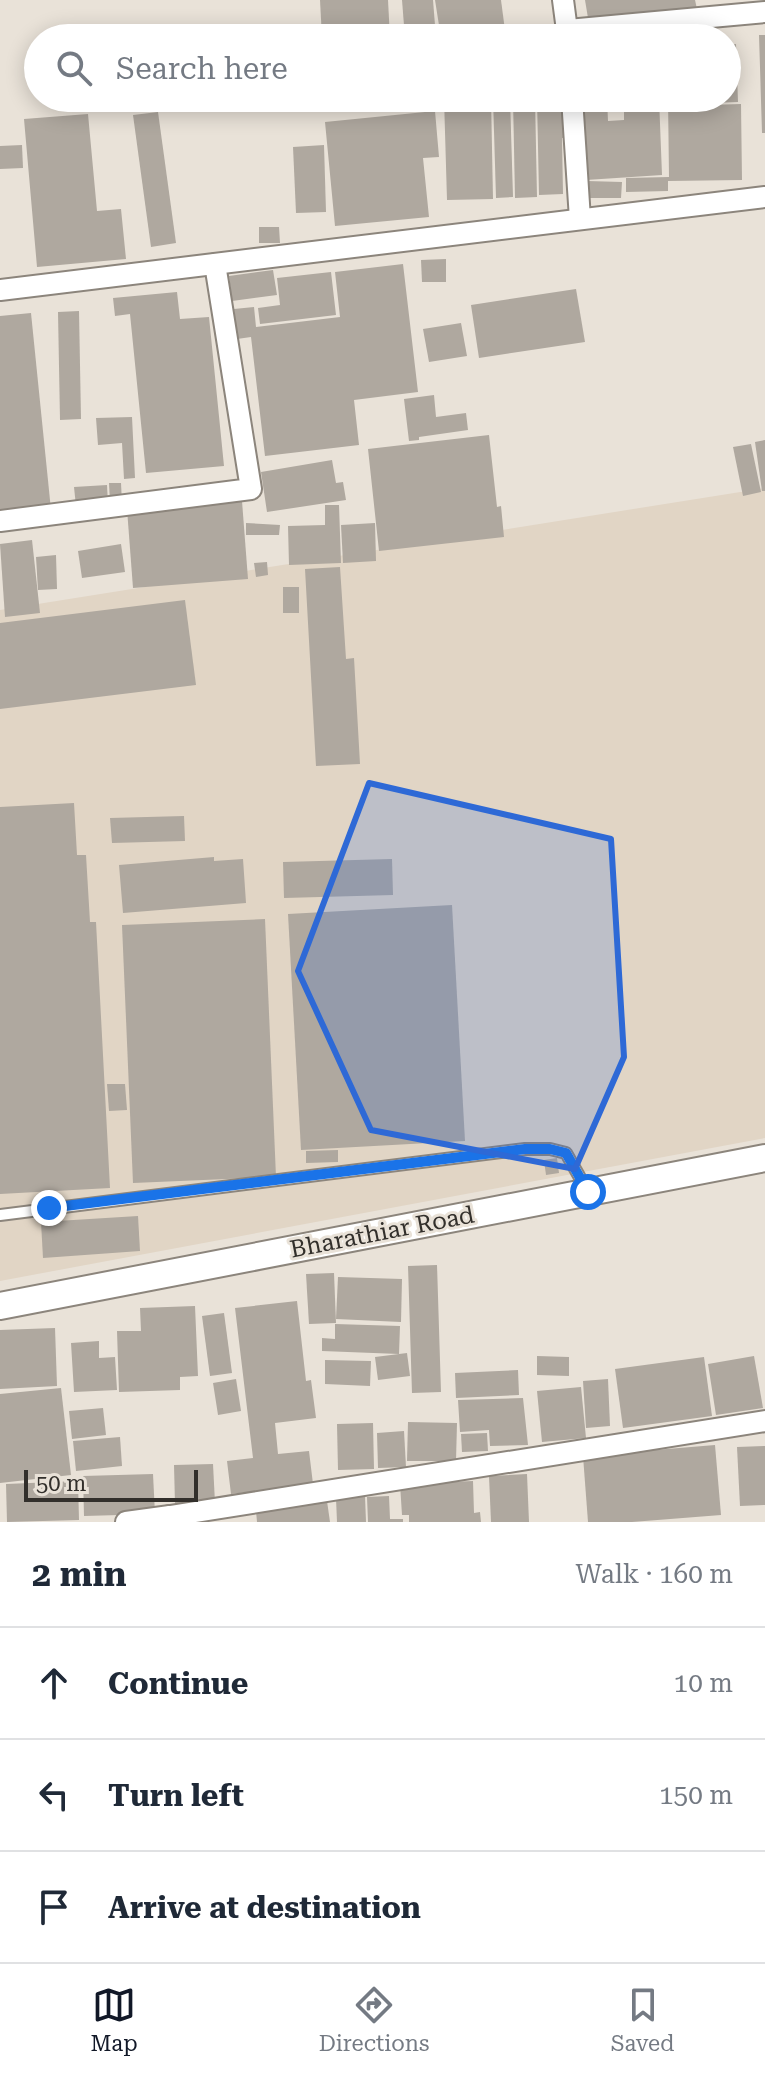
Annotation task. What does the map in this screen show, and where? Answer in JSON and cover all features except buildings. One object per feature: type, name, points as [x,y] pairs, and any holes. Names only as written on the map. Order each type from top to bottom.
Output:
[{"type":"street","points":[[563,0],[567,24]]},
{"type":"street","points":[[658,24],[765,12]]},
{"type":"street","points":[[573,112],[580,219]]},
{"type":"street","points":[[0,290],[765,197]]},
{"type":"street","points":[[0,521],[251,489],[215,264]]},
{"type":"street","name":"Bharathiar Road","points":[[0,1306],[765,1158]]},
{"type":"street","points":[[126,1522],[170,1519],[765,1421]]},
{"type":"lane","points":[[0,1215],[525,1149],[550,1149],[566,1153],[588,1192]]},
{"type":"highlighted area","points":[[369,783],[611,839],[624,1057],[575,1169],[371,1130],[298,971]]},
{"type":"shaded area","points":[[765,488],[765,1138],[0,1281],[0,610]]},
{"type":"route","points":[[49,1208],[525,1149],[550,1149],[566,1153],[588,1192]]}]
